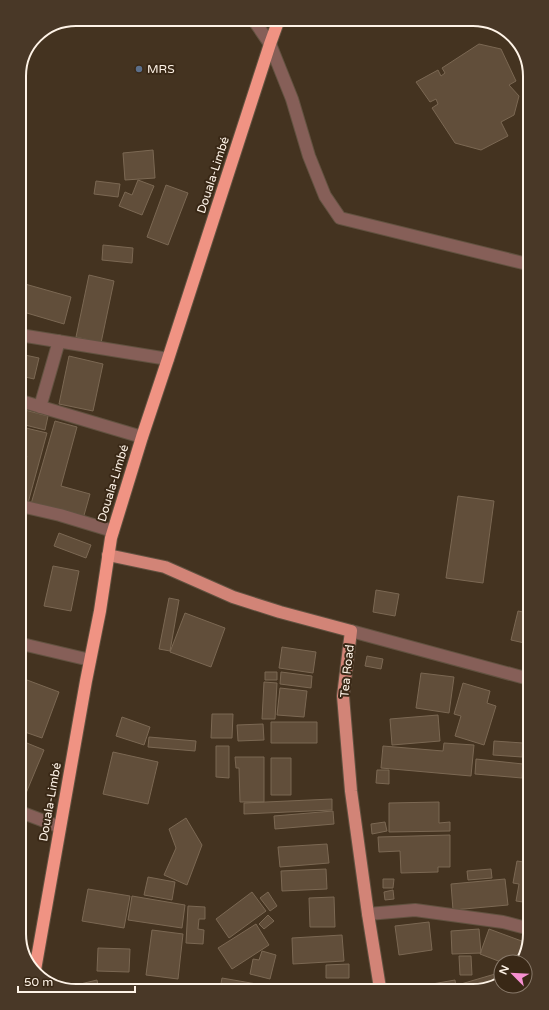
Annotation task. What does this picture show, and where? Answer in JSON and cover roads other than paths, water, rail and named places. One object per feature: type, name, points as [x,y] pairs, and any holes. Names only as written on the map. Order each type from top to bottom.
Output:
[{"type":"highway","name":"Douala-Limbé","points":[[36,965],[113,531],[142,437],[276,26]]},
{"type":"main road","name":"Tea Road","points":[[108,555],[165,567],[233,597],[280,612],[351,631],[343,696],[351,792],[379,984]]},
{"type":"street","points":[[258,26],[270,44],[292,99],[309,156],[325,196],[340,218],[522,263]]},
{"type":"street","points":[[26,336],[168,359]]},
{"type":"street","points":[[40,407],[59,341]]},
{"type":"street","points":[[26,403],[142,437]]},
{"type":"street","points":[[26,507],[113,531]]},
{"type":"street","points":[[351,631],[523,677]]},
{"type":"street","points":[[26,645],[90,660]]},
{"type":"street","points":[[26,814],[60,827]]},
{"type":"street","points":[[368,914],[415,910],[503,922],[523,927]]},
{"type":"place","name":"MRS","points":[[139,69]]}]
